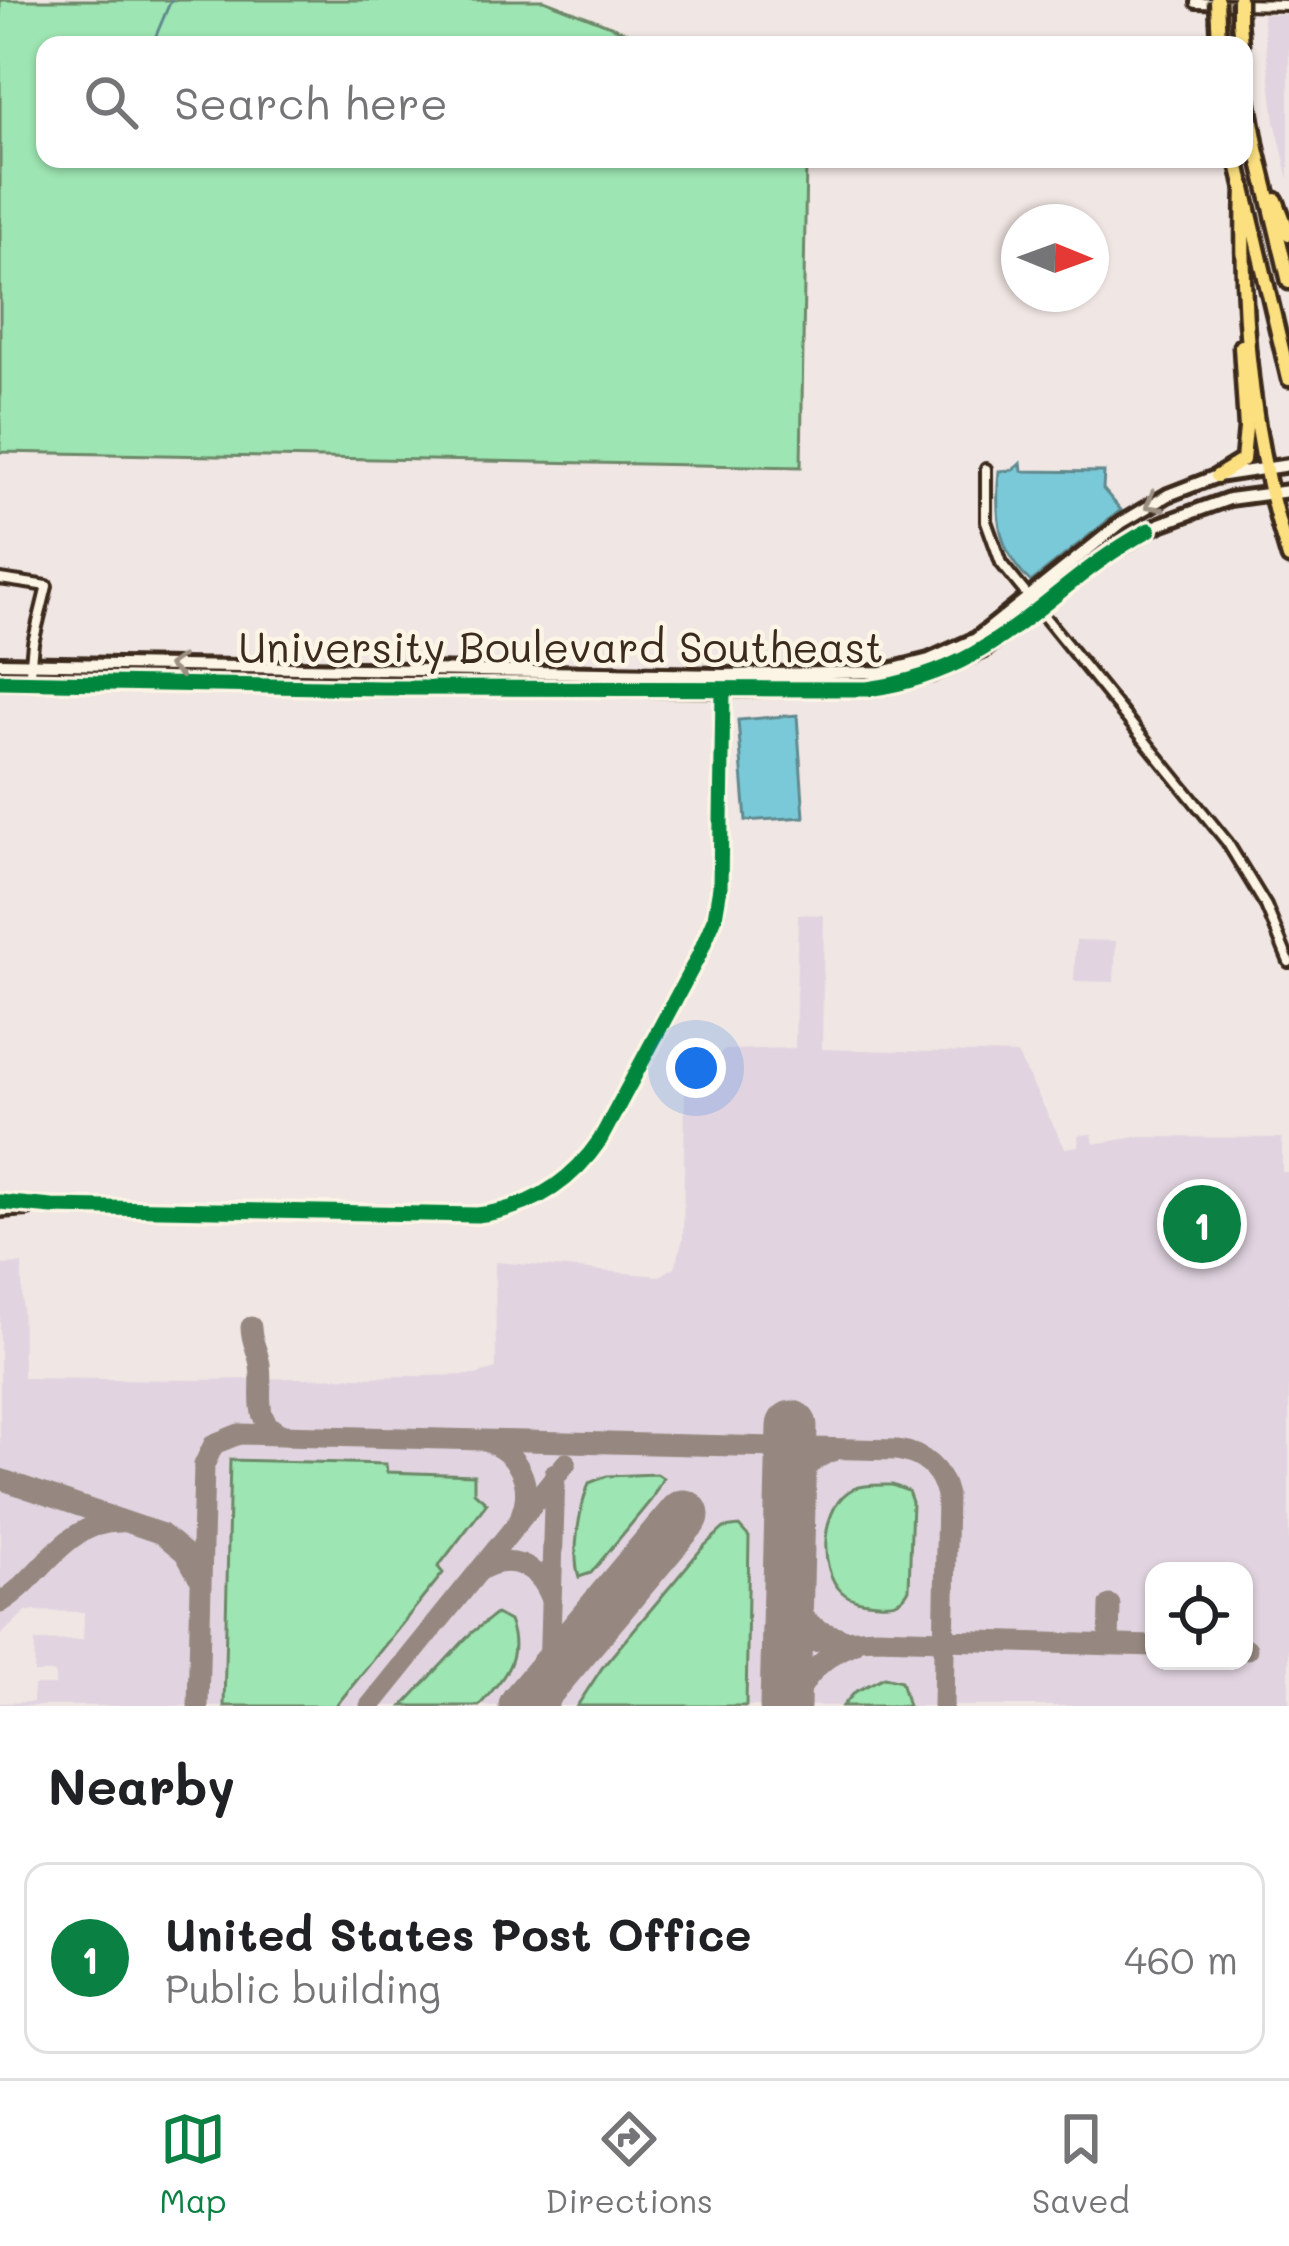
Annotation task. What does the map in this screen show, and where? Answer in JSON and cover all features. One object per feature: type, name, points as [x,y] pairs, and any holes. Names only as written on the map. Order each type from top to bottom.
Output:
[{"type":"main road","points":[[1217,0],[1219,36]]},
{"type":"main road","points":[[1239,0],[1240,36]]},
{"type":"main road","points":[[1253,131],[1289,282]]},
{"type":"main road","points":[[1256,149],[1289,234]]},
{"type":"main road","points":[[1240,168],[1289,379]]},
{"type":"main road","points":[[1244,185],[1243,291],[1264,467],[1289,558]]},
{"type":"main road","points":[[1217,476],[1238,465],[1245,448],[1239,316],[1243,291]]},
{"type":"main road","name":"University Boulevard Southeast","points":[[0,663],[850,676],[898,669],[960,647],[1029,599],[1136,513],[1168,495],[1217,476],[1289,466]]},
{"type":"main road","name":"University Boulevard Southeast","points":[[0,681],[723,690],[850,690],[901,683],[983,651],[1102,559],[1160,524],[1211,504],[1289,490]]},
{"type":"main road","points":[[723,675],[723,690]]},
{"type":"street","points":[[1196,4],[1289,5]]},
{"type":"street","points":[[986,469],[986,520],[1000,563],[1227,842],[1260,893],[1289,962]]},
{"type":"street","points":[[0,579],[47,586],[29,682]]},
{"type":"street","points":[[0,1202],[476,1215],[518,1206],[569,1177],[600,1140],[715,916],[723,690]]},
{"type":"street","points":[[0,1211],[52,1207]]},
{"type":"shaded area","points":[[1262,14],[1289,14],[1289,179],[1275,121]]},
{"type":"shaded area","points":[[798,914],[824,915],[822,1049],[1017,1054],[1065,1148],[1079,1146],[1078,1135],[1092,1134],[1094,1144],[1136,1137],[1282,1138],[1282,1172],[1289,1172],[1289,1706],[0,1706],[33,1702],[34,1685],[55,1685],[55,1673],[34,1673],[35,1641],[83,1640],[84,1612],[26,1611],[0,1636],[0,1265],[22,1264],[23,1378],[475,1375],[496,1369],[495,1262],[660,1276],[675,1267],[683,1239],[685,1083],[702,1064],[726,1050],[795,1048]]},
{"type":"shaded area","points":[[1076,940],[1116,941],[1114,982],[1074,981]]},
{"type":"green space","points":[[0,0],[544,0],[636,36],[36,36],[36,168],[806,168],[801,467],[0,452]]},
{"type":"green space","points":[[230,1460],[386,1464],[387,1472],[474,1475],[474,1492],[487,1503],[438,1567],[443,1573],[336,1706],[224,1706]]},
{"type":"green space","points":[[657,1474],[663,1478],[651,1500],[591,1573],[579,1577],[578,1530],[589,1483],[607,1476]]},
{"type":"green space","points":[[892,1485],[908,1491],[912,1502],[909,1589],[893,1603],[854,1599],[842,1592],[829,1568],[829,1522],[842,1497],[853,1489]]},
{"type":"green space","points":[[739,1526],[749,1537],[746,1706],[577,1706],[602,1668],[703,1547],[724,1528]]},
{"type":"green space","points":[[496,1614],[509,1621],[512,1657],[503,1677],[479,1706],[403,1706],[471,1633]]},
{"type":"green space","points":[[884,1677],[901,1681],[908,1706],[843,1706],[855,1692]]},
{"type":"water","points":[[1021,463],[1022,471],[1104,472],[1103,489],[1121,510],[1031,582],[1011,558],[998,517],[999,471],[1013,470]]},
{"type":"water","points":[[797,715],[804,817],[746,821],[738,720]]},
{"type":"waterway","points":[[156,36],[171,0]]},
{"type":"taxiway","points":[[251,1327],[260,1365],[262,1414],[281,1434]]},
{"type":"taxiway","points":[[198,1706],[204,1465],[214,1444],[239,1434],[897,1450],[915,1455],[936,1470],[947,1495],[943,1706]]},
{"type":"taxiway","points":[[485,1441],[506,1453],[520,1470],[526,1491],[521,1515]]},
{"type":"taxiway","points":[[833,1451],[818,1458],[800,1477],[790,1517],[789,1562],[792,1591],[802,1615],[811,1625],[839,1637]]},
{"type":"taxiway","points":[[370,1706],[566,1463]]},
{"type":"taxiway","points":[[548,1706],[555,1473]]},
{"type":"taxiway","points":[[0,1479],[162,1534],[185,1553],[198,1576]]},
{"type":"taxiway","points":[[0,1603],[68,1541],[100,1524],[120,1522]]},
{"type":"taxiway","points":[[479,1571],[500,1563],[520,1565],[538,1576],[550,1595]]},
{"type":"taxiway","points":[[1109,1645],[1110,1605]]},
{"type":"taxiway","points":[[787,1643],[876,1638],[1145,1646]]},
{"type":"taxiway","points":[[793,1706],[815,1669],[852,1645]]},
{"type":"runway","points":[[785,1706],[792,1426]]},
{"type":"runway","points":[[524,1706],[684,1515]]},
{"type":"cycle path","points":[[0,681],[867,689],[953,665],[987,646],[1149,530]]},
{"type":"cycle path","points":[[0,1202],[477,1215],[514,1207],[547,1192],[600,1140],[715,917],[720,887],[723,690]]},
{"type":"place","name":"United States Post Office","points":[[1202,1224]]}]
